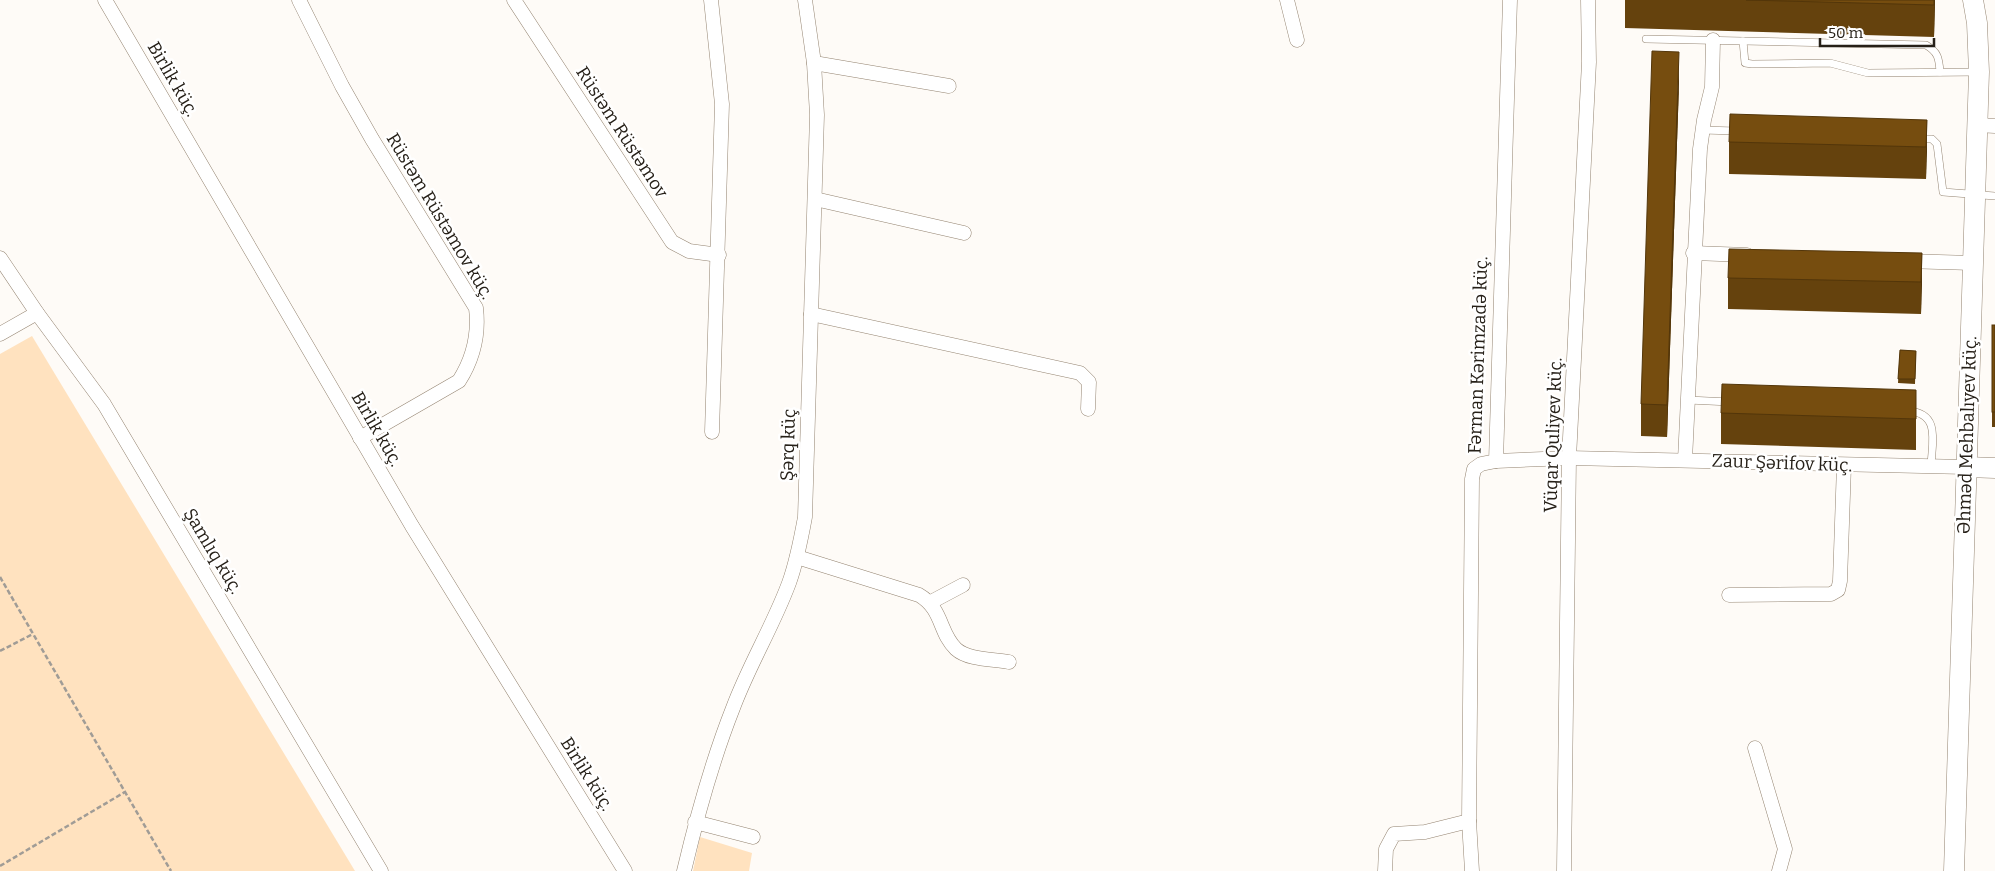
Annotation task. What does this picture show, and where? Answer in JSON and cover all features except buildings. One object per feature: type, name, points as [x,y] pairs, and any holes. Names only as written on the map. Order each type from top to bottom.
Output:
[{"type":"street","name":"Birlik küç.","points":[[105,0],[412,526],[625,871]]},
{"type":"street","name":"Rüstəm Rüstəmov küç.","points":[[299,0],[342,86],[372,139],[476,308],[478,326],[468,367],[459,381],[360,438]]},
{"type":"street","name":"Rüstəm Rüstəmov","points":[[514,0],[672,242],[689,251],[718,255]]},
{"type":"street","points":[[711,0],[722,104],[712,432]]},
{"type":"street","name":"Şərq küç","points":[[684,871],[695,822],[732,708],[788,584],[798,557],[805,517],[817,115],[814,63],[805,0]]},
{"type":"street","points":[[1287,0],[1297,40]]},
{"type":"street","name":"Fərman Kərimzadə küç.","points":[[1469,821],[1472,479],[1474,469],[1482,464],[1496,461],[1510,0]]},
{"type":"street","name":"Vüqar Quliyev küç.","points":[[1564,871],[1569,458],[1588,81],[1588,0]]},
{"type":"street","name":"Əhməd Mehbalıyev küç.","points":[[1954,871],[1975,194],[1986,125],[1979,72],[1977,23],[1973,0]]},
{"type":"street","points":[[1685,460],[1693,253],[1702,130],[1712,87],[1713,40]]},
{"type":"street","points":[[814,63],[949,86]]},
{"type":"street","points":[[815,199],[964,233]]},
{"type":"street","points":[[1693,253],[1763,256]]},
{"type":"street","name":"Şamlıq küç.","points":[[0,258],[37,313],[104,404],[381,871]]},
{"type":"street","points":[[1893,260],[1973,263]]},
{"type":"street","points":[[0,334],[37,313]]},
{"type":"street","points":[[811,314],[1080,373],[1089,382],[1088,409]]},
{"type":"street","name":"Zaur Şərifov küç.","points":[[1496,461],[1569,458],[1844,466],[1995,468]]},
{"type":"street","points":[[1729,595],[1831,594],[1838,590],[1840,581],[1844,466]]},
{"type":"street","points":[[798,557],[919,595],[931,602],[956,649],[971,656],[1009,662]]},
{"type":"street","points":[[931,602],[963,586]]},
{"type":"street","points":[[1755,748],[1785,849],[1779,871]]},
{"type":"street","points":[[1385,871],[1386,849],[1394,834],[1441,829],[1469,821],[1472,871]]},
{"type":"street","points":[[695,822],[753,837]]},
{"type":"lane","points":[[1646,38],[1926,45],[1939,56],[1940,72]]},
{"type":"lane","points":[[1743,40],[1745,63],[1752,64],[1830,63],[1868,73],[1979,72]]},
{"type":"lane","points":[[1702,130],[1740,131]]},
{"type":"lane","points":[[1913,139],[1932,140],[1937,144],[1943,192],[1995,196]]},
{"type":"lane","points":[[1688,400],[1736,402]]},
{"type":"lane","points":[[1901,410],[1922,413],[1930,420],[1932,428],[1931,466]]},
{"type":"path","points":[[0,577],[171,871]]},
{"type":"path","points":[[0,652],[33,634]]},
{"type":"path","points":[[0,866],[125,792]]},
{"type":"shaded area","points":[[32,336],[355,871],[0,871],[0,354]]},
{"type":"shaded area","points":[[700,837],[752,853],[749,871],[693,871]]}]
